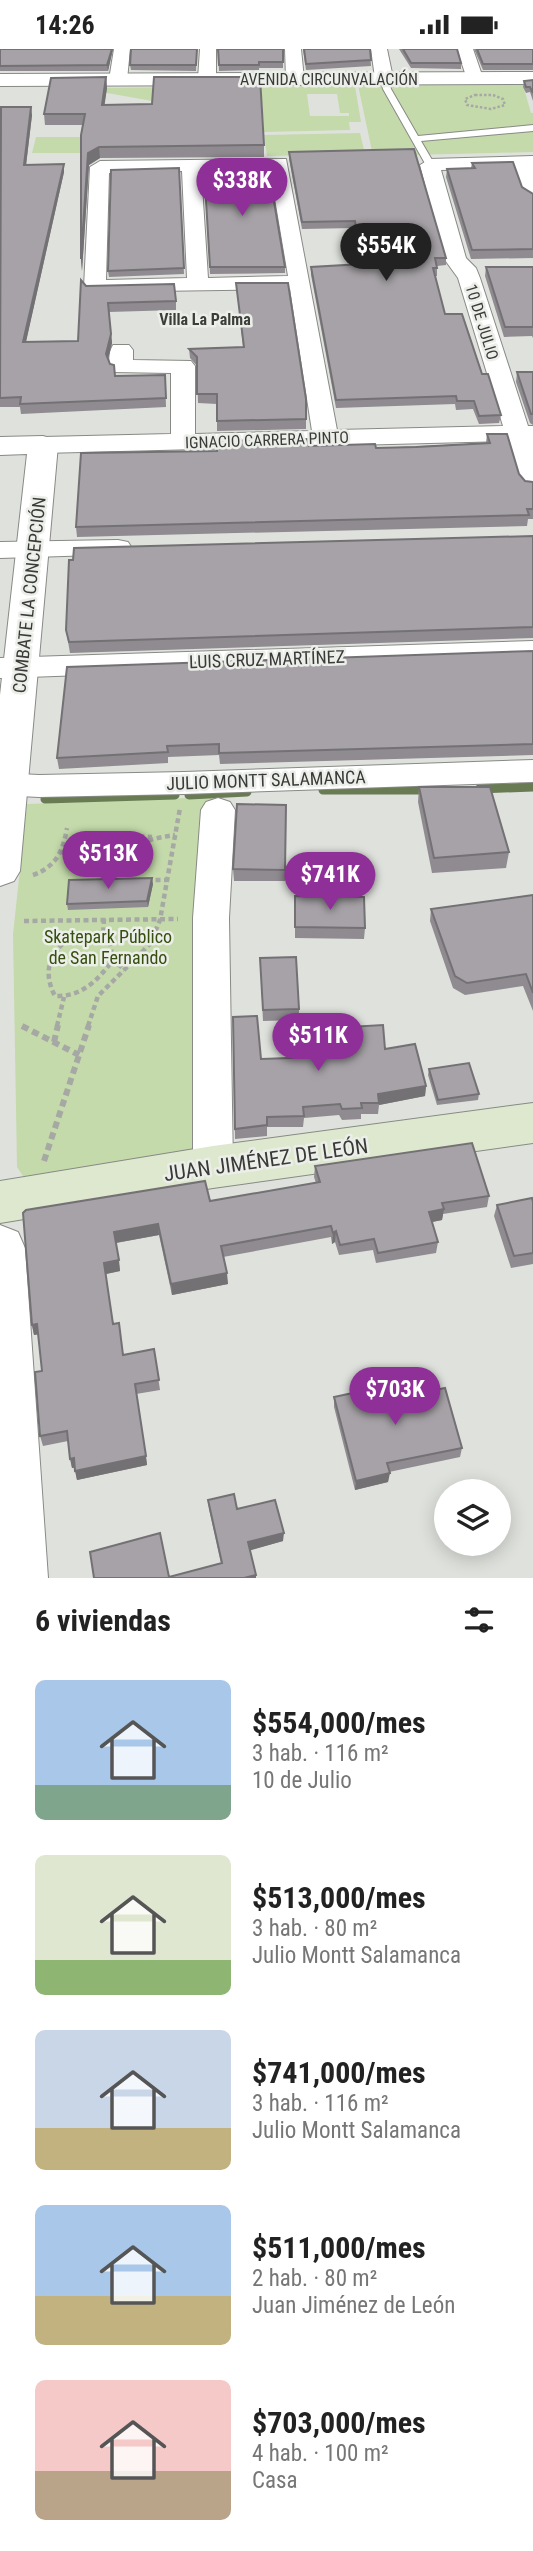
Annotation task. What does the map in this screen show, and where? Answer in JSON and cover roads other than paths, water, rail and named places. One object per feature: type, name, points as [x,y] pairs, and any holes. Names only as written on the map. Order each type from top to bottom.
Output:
[{"type":"main road","name":"JUAN JIMÉNEZ DE LEÓN","points":[[17,1199],[213,1167],[533,1123]]},
{"type":"street","points":[[118,80],[122,49]]},
{"type":"street","points":[[207,79],[208,49]]},
{"type":"street","points":[[293,49],[295,79]]},
{"type":"street","points":[[379,49],[384,78]]},
{"type":"street","points":[[465,49],[479,86]]},
{"type":"street","name":"AVENIDA CIRCUNVALACIÓN","points":[[0,80],[384,78],[479,86],[533,78]]},
{"type":"street","points":[[430,165],[527,162],[533,195]]},
{"type":"street","points":[[298,282],[94,287],[100,167],[279,163],[326,438]]},
{"type":"street","points":[[191,165],[198,284]]},
{"type":"street","name":"10 DE JULIO","points":[[430,165],[456,260],[465,268],[525,433],[533,482]]},
{"type":"street","points":[[465,268],[492,268]]},
{"type":"street","points":[[121,350],[121,367],[183,366],[183,442]]},
{"type":"street","name":"IGNACIO CARRERA PINTO","points":[[0,446],[525,433]]},
{"type":"street","name":"COMBATE LA CONCEPCIÓN","points":[[15,874],[4,784],[16,549],[43,445]]},
{"type":"street","points":[[16,549],[149,547]]},
{"type":"street","name":"LUIS CRUZ MARTÍNEZ","points":[[11,668],[533,650]]},
{"type":"street","name":"JULIO MONTT SALAMANCA","points":[[4,784],[158,783],[533,771]]},
{"type":"street","points":[[213,1167],[211,918],[218,810]]},
{"type":"street","points":[[0,1248],[7,1485],[19,1578]]},
{"type":"lane","points":[[384,78],[387,89],[430,165]]},
{"type":"lane","points":[[414,139],[533,128]]},
{"type":"waterway","points":[[479,789],[533,787]]},
{"type":"waterway","points":[[323,790],[430,790]]},
{"type":"waterway","points":[[189,795],[247,792]]},
{"type":"waterway","points":[[45,799],[175,795]]},
{"type":"district","name":"Villa La Palma","points":[[205,319]]},
{"type":"park label","name":"Skatepark Público de San Fernando","points":[[108,946]]}]
